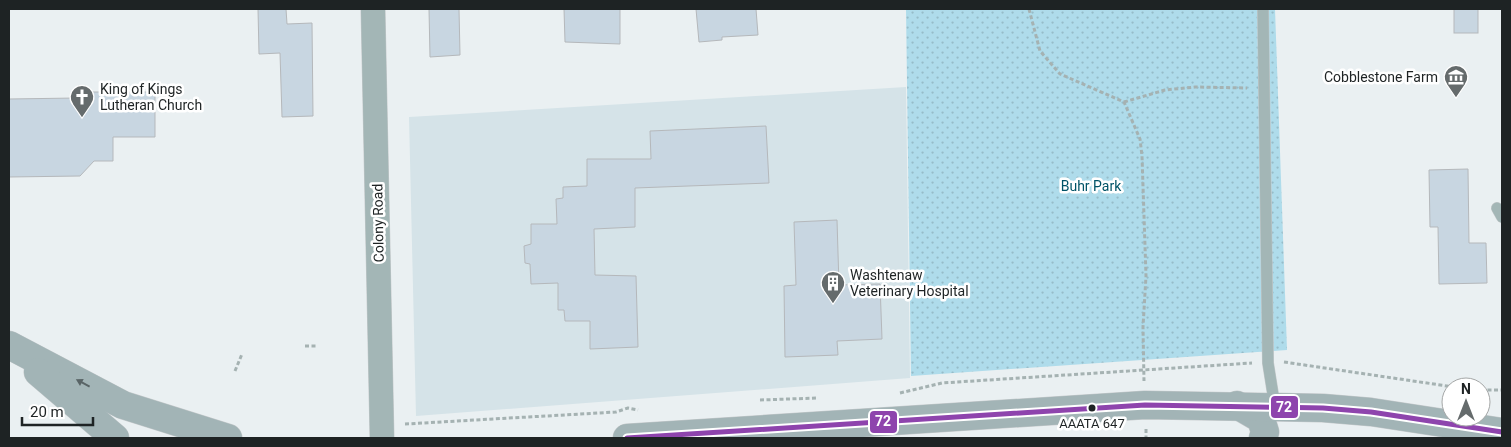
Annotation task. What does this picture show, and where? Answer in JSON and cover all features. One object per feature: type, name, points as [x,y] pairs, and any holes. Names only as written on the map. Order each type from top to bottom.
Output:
[{"type":"main road","points":[[9,345],[114,438]]},
{"type":"main road","points":[[9,345],[123,405],[228,438]]},
{"type":"main road","points":[[627,438],[932,428],[1145,405],[1275,406],[1371,412],[1502,432]]},
{"type":"main road","points":[[1237,406],[1261,419],[1265,432],[1263,438]]},
{"type":"street","name":"Colony Road","points":[[373,9],[390,431]]},
{"type":"lane","points":[[1263,9],[1268,363],[1275,406],[1276,438]]},
{"type":"path","points":[[1029,9],[1040,51],[1060,74],[1124,102],[1165,90],[1195,87],[1265,88]]},
{"type":"path","points":[[1124,102],[1140,139],[1142,156],[1146,276],[1143,370]]},
{"type":"path","points":[[305,346],[316,346]]},
{"type":"path","points":[[235,371],[242,354]]},
{"type":"path","points":[[1281,362],[1441,385]]},
{"type":"path","points":[[895,395],[942,383],[1255,363]]},
{"type":"path","points":[[760,400],[822,398]]},
{"type":"path","points":[[390,431],[601,413],[628,408],[645,411]]},
{"type":"shaded area","points":[[906,87],[910,378],[416,416],[409,117]]},
{"type":"green space","name":"Buhr Park","points":[[906,9],[1275,9],[1287,350],[911,376]]},
{"type":"building","points":[[258,9],[286,9],[287,24],[312,23],[313,116],[282,117],[280,53],[259,54]]},
{"type":"building","points":[[429,9],[459,9],[460,55],[430,57]]},
{"type":"building","points":[[564,9],[620,9],[620,44],[565,42]]},
{"type":"building","points":[[696,9],[756,9],[758,35],[722,37],[722,40],[699,42]]},
{"type":"building","points":[[1454,9],[1478,9],[1478,33],[1454,33]]},
{"type":"building","name":"King of Kings Lutheran Church","points":[[76,92],[155,92],[155,137],[113,137],[113,161],[94,161],[80,176],[9,177],[9,99],[76,98]]},
{"type":"building","points":[[766,126],[769,183],[635,188],[635,227],[594,229],[595,275],[636,276],[638,347],[590,349],[590,321],[565,321],[564,310],[558,310],[558,283],[531,284],[530,264],[525,263],[524,246],[531,244],[531,224],[557,224],[556,199],[563,198],[563,187],[587,186],[587,159],[651,159],[650,131]]},
{"type":"building","points":[[1468,169],[1469,243],[1486,243],[1487,283],[1439,284],[1438,227],[1430,227],[1429,170]]},
{"type":"building","name":"Washtenaw Veterinary Hospital","points":[[837,220],[839,285],[880,284],[882,339],[837,341],[838,355],[785,357],[784,286],[796,285],[794,222]]},
{"type":"transit line","name":"72","points":[[627,438],[1145,405],[1323,408],[1371,412],[1502,432]]},
{"type":"place","name":"Cobblestone Farm","points":[[1456,98]]},
{"type":"place","name":"King of Kings Lutheran Church","points":[[82,118]]},
{"type":"place","name":"Washtenaw Veterinary Hospital","points":[[833,304]]},
{"type":"place","name":"AAATA 647","points":[[1092,408]]}]
